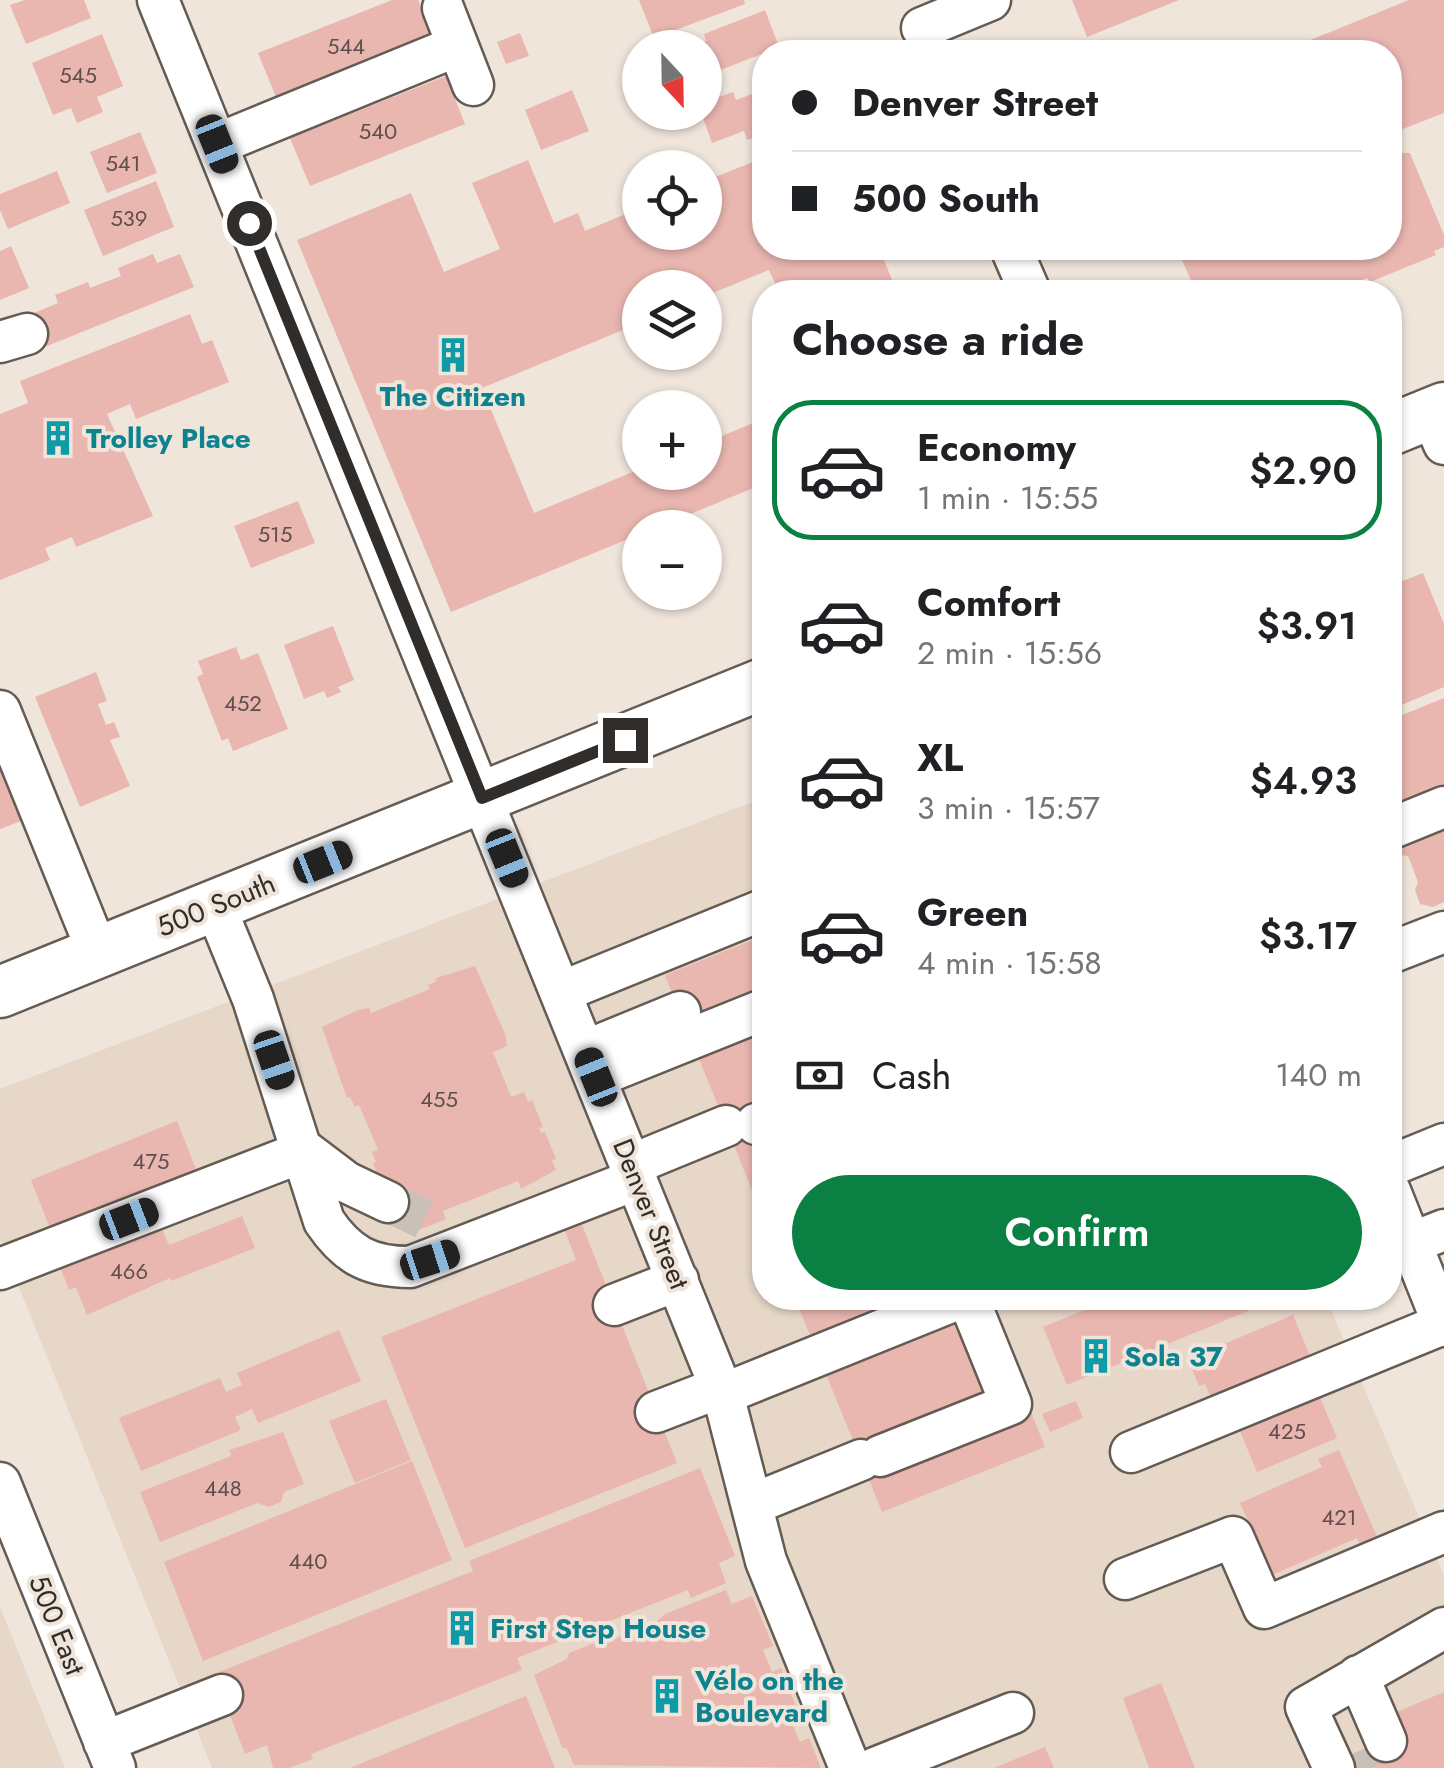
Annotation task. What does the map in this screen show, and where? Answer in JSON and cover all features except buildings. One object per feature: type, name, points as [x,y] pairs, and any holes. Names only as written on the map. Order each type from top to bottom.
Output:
[{"type":"main road","name":"500 South","points":[[0,992],[752,688]]},
{"type":"street","name":"Denver Street","points":[[158,0],[722,1390],[766,1561],[850,1768]]},
{"type":"street","points":[[921,27],[990,0]]},
{"type":"street","points":[[442,8],[473,85]]},
{"type":"street","points":[[217,144],[458,46]]},
{"type":"street","points":[[0,711],[98,953]]},
{"type":"street","points":[[1402,824],[1444,807]]},
{"type":"street","points":[[215,906],[253,999],[305,1151],[324,1221],[342,1247],[360,1259],[386,1267],[410,1267],[451,1241],[749,1124]]},
{"type":"street","points":[[561,992],[752,914]]},
{"type":"street","points":[[1402,948],[1444,932]]},
{"type":"street","points":[[590,1064],[680,1012]]},
{"type":"street","points":[[590,1064],[752,1013]]},
{"type":"street","points":[[1402,1161],[1444,1144]]},
{"type":"street","points":[[305,1151],[346,1182],[388,1202]]},
{"type":"street","points":[[0,1269],[305,1151]]},
{"type":"street","points":[[1131,1452],[1444,1325],[1428,1237],[1402,1206]]},
{"type":"street","points":[[614,1305],[678,1280]]},
{"type":"street","points":[[656,1412],[933,1310]]},
{"type":"street","points":[[752,1504],[1011,1404],[970,1310]]},
{"type":"street","name":"500 East","points":[[0,1483],[110,1755]]},
{"type":"street","points":[[1124,1579],[1233,1537],[1264,1608],[1444,1532]]},
{"type":"street","points":[[1334,1691],[1444,1628]]},
{"type":"street","points":[[1334,1691],[1360,1753]]},
{"type":"street","points":[[1334,1691],[1360,1753]]},
{"type":"street","points":[[110,1755],[222,1695]]},
{"type":"street","points":[[875,1768],[1013,1713]]},
{"type":"shaded area","points":[[752,802],[752,1310],[1331,1310],[1444,1576],[1444,1768],[212,1768],[0,1240],[0,1089]]},
{"type":"shaded area","points":[[0,1607],[65,1768],[0,1768]]},
{"type":"tunnel","points":[[388,1202],[434,1224]]},
{"type":"tunnel","points":[[1362,1750],[1370,1768]]},
{"type":"place","name":"The Citizen","points":[[453,355]]},
{"type":"place","name":"Trolley Place","points":[[58,438]]},
{"type":"place","name":"Sola 37","points":[[1096,1356]]},
{"type":"place","name":"First Step House","points":[[462,1628]]},
{"type":"place","name":"Vélo on the Boulevard","points":[[667,1696]]},
{"type":"route","points":[[249,223],[482,798],[625,740]]}]
